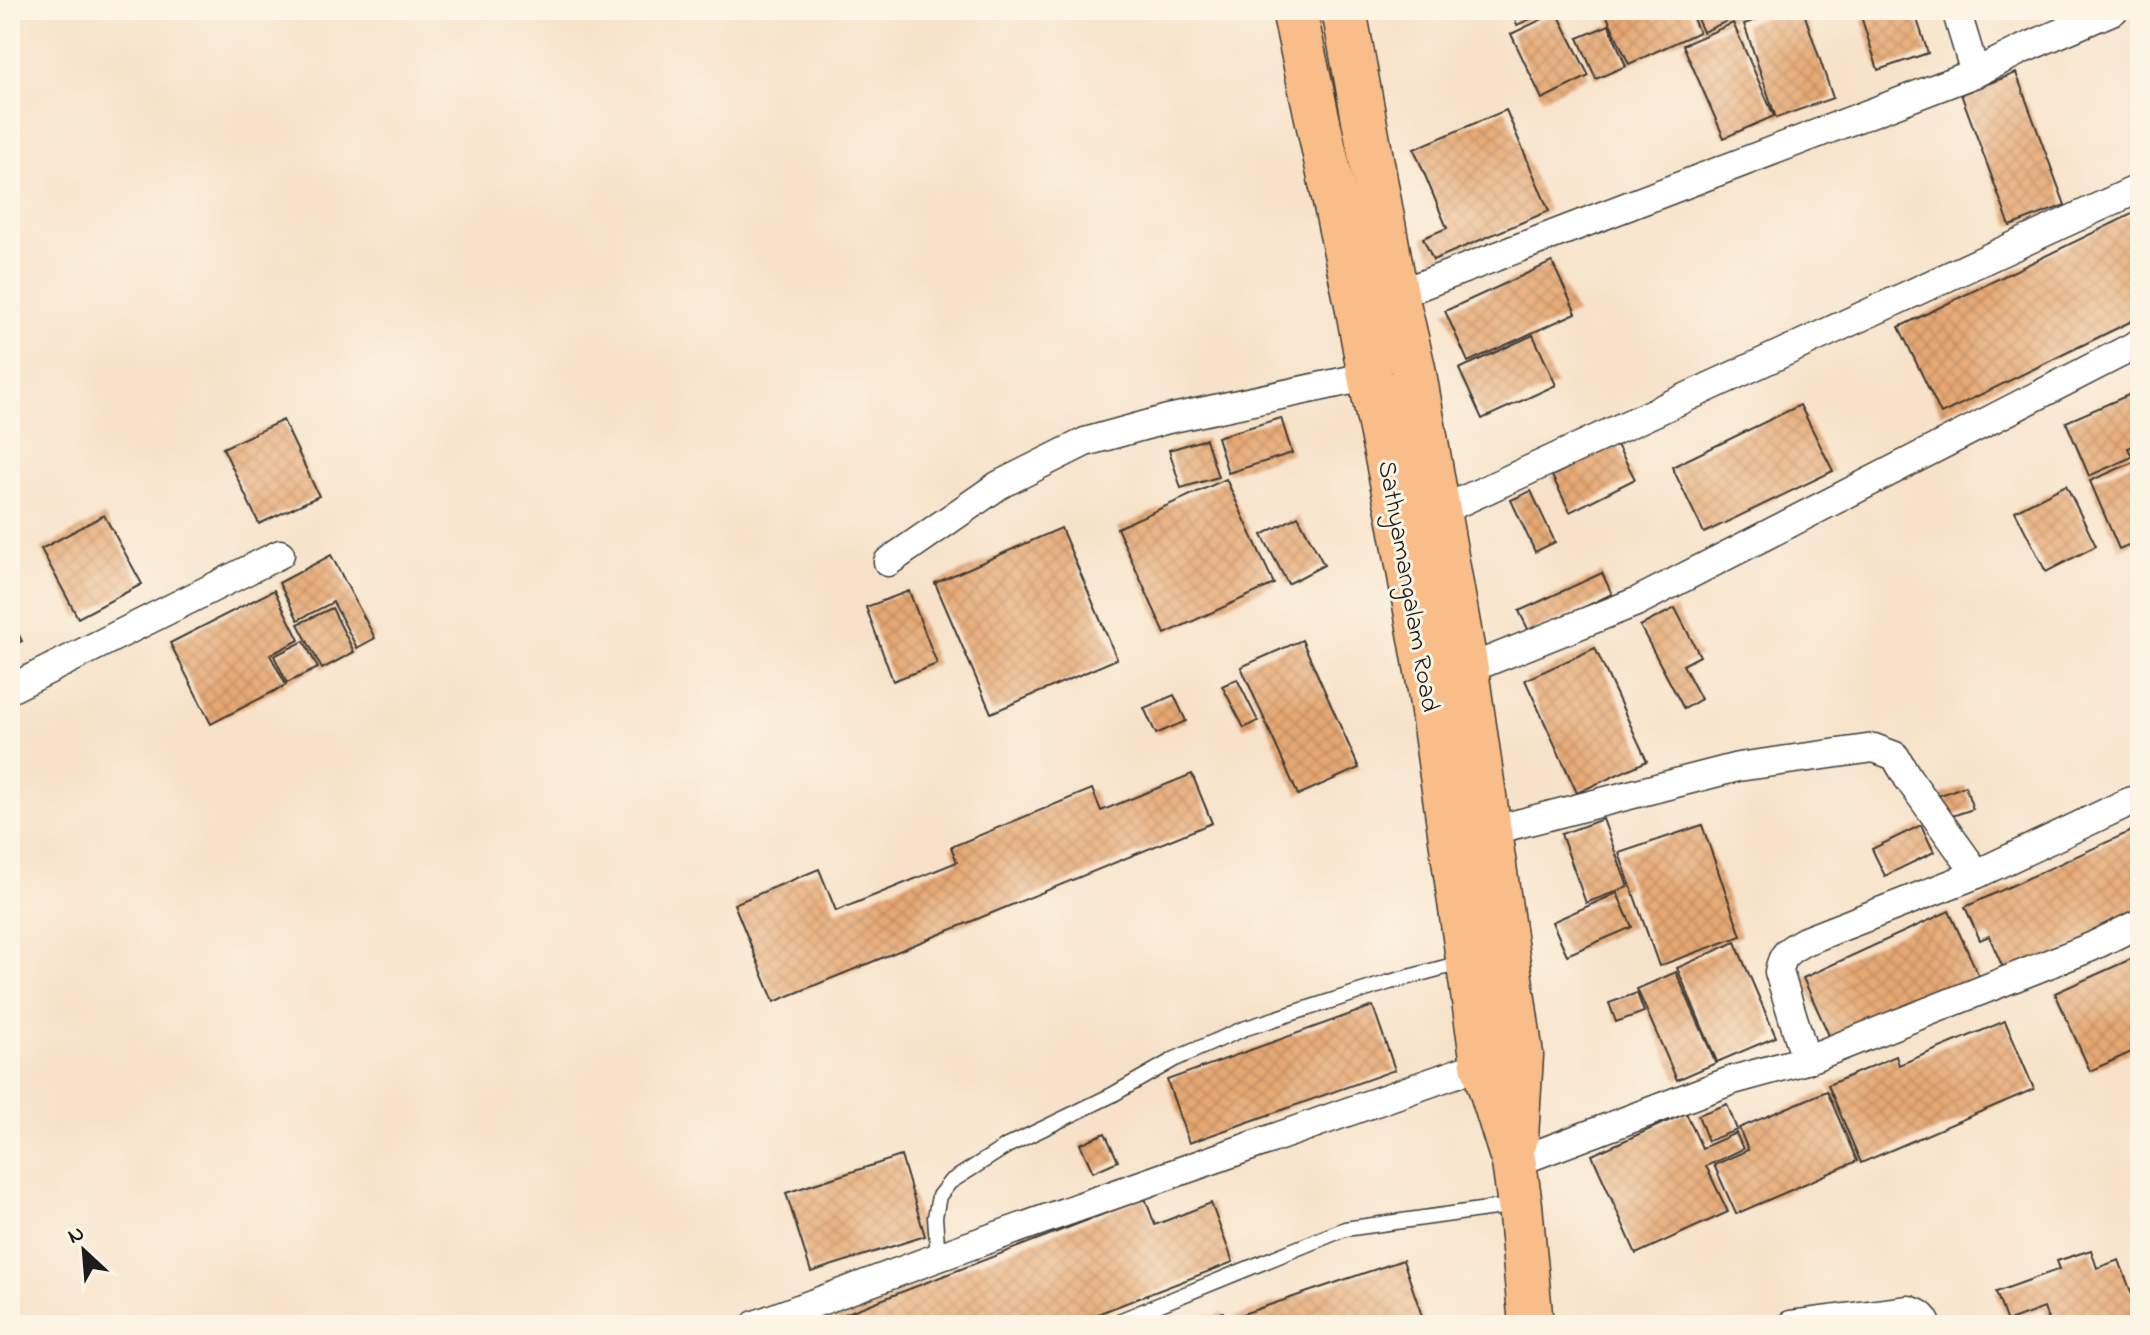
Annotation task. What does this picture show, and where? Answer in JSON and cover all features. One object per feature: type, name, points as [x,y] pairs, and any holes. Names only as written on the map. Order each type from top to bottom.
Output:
[{"type":"highway","name":"Sathyamangalam Road","points":[[1294,10],[1376,300],[1413,368],[1466,670],[1521,1055],[1517,1184],[1531,1325]]},
{"type":"highway","name":"Sathyamangalam Road","points":[[1344,10],[1376,300],[1370,376],[1428,677],[1483,1064],[1517,1184]]},
{"type":"street","points":[[1956,10],[1975,73]]},
{"type":"street","points":[[1376,300],[1975,73],[2114,10]]},
{"type":"street","points":[[1438,512],[2140,188]]},
{"type":"street","points":[[1466,670],[1636,602],[2140,343]]},
{"type":"street","points":[[888,562],[999,485],[1085,442],[1168,419],[1370,376]]},
{"type":"street","points":[[10,689],[280,554]]},
{"type":"street","points":[[1490,831],[1738,767],[1874,748],[1895,756],[1977,874]]},
{"type":"street","points":[[1806,1060],[1779,972],[1781,960],[1789,950],[1977,874],[2140,799]]},
{"type":"street","points":[[1517,1184],[1733,1080],[1806,1060],[2091,947],[2140,923]]},
{"type":"street","points":[[755,1325],[1483,1064]]},
{"type":"street","points":[[1791,1325],[1909,1310],[1919,1313],[1927,1325]]},
{"type":"lane","points":[[938,1257],[935,1217],[939,1196],[950,1182],[1007,1146],[1112,1095],[1175,1059],[1243,1029],[1469,960]]},
{"type":"lane","points":[[1109,1325],[1345,1229],[1517,1184]]},
{"type":"building","points":[[1511,10],[1542,10],[1544,13],[1517,25]]},
{"type":"building","points":[[1604,10],[1689,10],[1699,32],[1629,64]]},
{"type":"building","points":[[1693,10],[1752,10],[1703,32]]},
{"type":"building","points":[[1784,10],[1803,10],[1833,98],[1776,118],[1744,24]]},
{"type":"building","points":[[1859,10],[1914,10],[1928,53],[1878,70]]},
{"type":"building","points":[[1557,12],[1589,76],[1542,99],[1511,34]]},
{"type":"building","points":[[1733,23],[1774,116],[1724,138],[1683,45]]},
{"type":"building","points":[[1609,25],[1626,66],[1596,79],[1578,38]]},
{"type":"building","points":[[2016,73],[2065,205],[2010,226],[1961,94]]},
{"type":"building","points":[[1506,110],[1549,211],[1433,260],[1423,238],[1447,228],[1414,149]]},
{"type":"building","points":[[2140,210],[2140,317],[1941,414],[1899,327]]},
{"type":"building","points":[[1552,262],[1576,313],[1468,362],[1445,311]]},
{"type":"building","points":[[1533,335],[1556,385],[1482,419],[1459,369]]},
{"type":"building","points":[[2140,390],[2140,443],[2128,448],[2132,457],[2089,476],[2066,422]]},
{"type":"building","points":[[1800,405],[1833,471],[1704,533],[1672,467]]},
{"type":"building","points":[[1281,418],[1292,453],[1228,473],[1217,437]]},
{"type":"building","points":[[283,420],[319,496],[259,524],[223,448]]},
{"type":"building","points":[[1206,439],[1218,477],[1181,488],[1169,450]]},
{"type":"building","points":[[1616,443],[1635,479],[1570,512],[1552,476]]},
{"type":"building","points":[[2140,459],[2140,540],[2119,549],[2090,481]]},
{"type":"building","points":[[1226,479],[1274,584],[1165,634],[1117,528]]},
{"type":"building","points":[[2066,485],[2096,546],[2046,572],[2015,511]]},
{"type":"building","points":[[1531,491],[1555,542],[1535,552],[1511,500]]},
{"type":"building","points":[[104,515],[142,584],[78,618],[41,549]]},
{"type":"building","points":[[1298,516],[1324,565],[1288,584],[1262,535]]},
{"type":"building","points":[[1061,528],[1117,659],[991,713],[935,583]]},
{"type":"building","points":[[331,555],[375,638],[357,648],[333,602],[298,620],[279,583]]},
{"type":"building","points":[[1602,573],[1612,594],[1530,633],[1519,611]]},
{"type":"building","points":[[274,590],[299,640],[270,655],[286,685],[211,724],[170,643]]},
{"type":"building","points":[[909,591],[937,664],[893,681],[866,607]]},
{"type":"building","points":[[332,608],[354,652],[322,669],[298,624]]},
{"type":"building","points":[[1675,608],[1700,656],[1683,665],[1701,699],[1684,709],[1640,626]]},
{"type":"building","points":[[10,618],[22,641],[10,647]]},
{"type":"building","points":[[1302,640],[1359,768],[1298,795],[1241,667]]},
{"type":"building","points":[[304,641],[318,668],[287,683],[274,656]]},
{"type":"building","points":[[1595,648],[1647,761],[1577,793],[1525,680]]},
{"type":"building","points":[[1237,679],[1258,721],[1244,728],[1222,686]]},
{"type":"building","points":[[1174,695],[1186,721],[1156,734],[1144,708]]},
{"type":"building","points":[[1192,774],[1212,823],[774,1002],[734,904],[819,869],[836,911],[957,862],[951,847],[1092,789],[1101,811]]},
{"type":"building","points":[[1965,786],[1973,809],[1943,819],[1935,797]]},
{"type":"building","points":[[1603,819],[1628,887],[1586,903],[1561,834]]},
{"type":"building","points":[[1702,825],[1741,936],[1659,966],[1619,853]]},
{"type":"building","points":[[1921,825],[1934,852],[1885,876],[1872,849]]},
{"type":"building","points":[[2140,827],[2140,916],[2007,977],[1989,936],[1980,940],[1965,907]]},
{"type":"building","points":[[1617,893],[1632,927],[1567,955],[1552,922]]},
{"type":"building","points":[[1949,911],[1979,976],[1832,1042],[1803,978]]},
{"type":"building","points":[[1735,942],[1776,1037],[1717,1062],[1677,968]]},
{"type":"building","points":[[2140,955],[2140,1048],[2090,1071],[2055,993]]},
{"type":"building","points":[[1676,972],[1716,1063],[1677,1080],[1637,989]]},
{"type":"building","points":[[1637,993],[1644,1012],[1616,1022],[1609,1003]]},
{"type":"building","points":[[1373,1006],[1395,1070],[1189,1143],[1167,1080]]},
{"type":"building","points":[[2005,1021],[2034,1089],[1861,1163],[1828,1085],[1896,1056],[1899,1065]]},
{"type":"building","points":[[1827,1091],[1857,1161],[1736,1214],[1714,1165],[1748,1150],[1739,1128]]},
{"type":"building","points":[[1727,1104],[1737,1130],[1708,1141],[1698,1115]]},
{"type":"building","points":[[1686,1113],[1702,1148],[1736,1133],[1743,1149],[1706,1166],[1728,1212],[1636,1254],[1592,1155]]},
{"type":"building","points":[[1105,1133],[1118,1161],[1093,1172],[1080,1144]]},
{"type":"building","points":[[901,1156],[925,1236],[811,1272],[786,1193]]},
{"type":"building","points":[[1145,1198],[1155,1225],[1211,1203],[1233,1262],[1069,1325],[816,1325]]},
{"type":"building","points":[[2091,1250],[2097,1268],[2119,1260],[2134,1300],[2140,1298],[2140,1325],[2032,1325],[2048,1319],[2044,1308],[2007,1322],[1996,1292],[2060,1269],[2057,1261]]},
{"type":"building","points":[[1403,1260],[1425,1325],[1233,1325],[1231,1318]]},
{"type":"building","points":[[1223,1312],[1228,1325],[1188,1325]]}]
